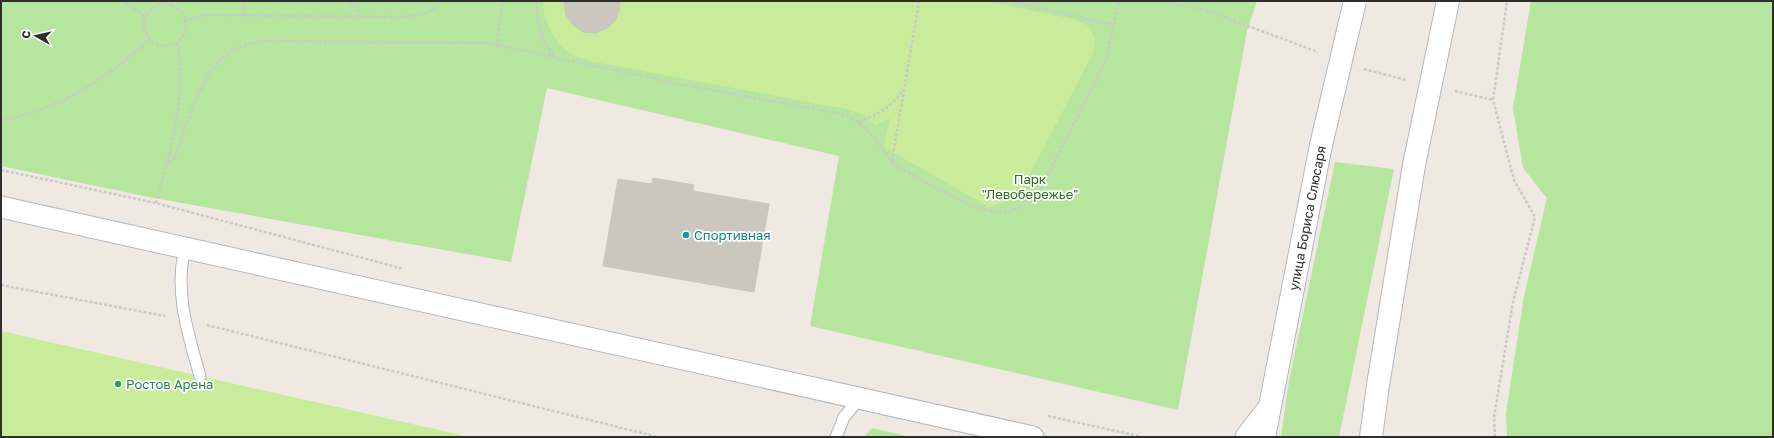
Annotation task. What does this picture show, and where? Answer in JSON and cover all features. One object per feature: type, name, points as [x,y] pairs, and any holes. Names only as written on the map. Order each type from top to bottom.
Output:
[{"type":"main road","name":"улица Бориса Слюсаря","points":[[1264,437],[1321,145],[1355,1]]},
{"type":"main road","points":[[1371,437],[1378,385],[1414,165],[1448,1]]},
{"type":"street","points":[[1,207],[1033,437]]},
{"type":"street","points":[[1246,437],[1269,407]]},
{"type":"lane","points":[[185,248],[180,266],[184,319],[200,376]]},
{"type":"lane","points":[[836,437],[844,417],[860,398]]},
{"type":"path","points":[[121,1],[134,8],[145,18]]},
{"type":"path","points":[[170,5],[174,1]]},
{"type":"path","points":[[244,15],[244,5],[250,1]]},
{"type":"path","points":[[346,1],[358,8],[359,16]]},
{"type":"path","points":[[185,21],[203,15],[422,15],[434,10],[443,1]]},
{"type":"path","points":[[497,46],[503,1]]},
{"type":"path","points":[[537,1],[538,29],[545,44],[556,58]]},
{"type":"path","points":[[892,162],[919,1]]},
{"type":"path","points":[[1011,1],[1114,25]]},
{"type":"path","points":[[168,162],[175,158],[195,100],[212,68],[244,45],[266,41],[488,43],[679,84],[842,114],[854,118],[868,130],[892,162],[901,169],[982,210],[1007,212],[1016,209],[1030,200],[1041,188],[1105,63],[1119,1]]},
{"type":"path","points":[[1161,1],[1205,10]]},
{"type":"path","points":[[1495,437],[1494,418],[1512,302],[1535,217],[1514,180],[1493,100],[1507,1]]},
{"type":"path","points":[[170,5],[177,8],[185,21],[185,28],[178,41],[171,45],[163,46],[150,40],[144,26],[145,18],[155,7],[170,5]]},
{"type":"path","points":[[1,120],[20,117],[49,107],[92,84],[126,61],[150,40]]},
{"type":"path","points":[[156,203],[168,162],[180,93],[181,58],[178,41]]},
{"type":"path","points":[[859,122],[884,110],[894,103],[904,88]]},
{"type":"path","points":[[1,285],[184,319],[658,437]]},
{"type":"green space","name":"Парк \"Левобережье\"","points":[[1,1],[1257,1],[1247,31],[1178,410],[810,326],[839,156],[547,88],[511,262],[148,197],[1,166]]},
{"type":"green space","points":[[543,1],[986,1],[1073,19],[1089,26],[1095,39],[1093,53],[1018,197],[989,207],[884,147],[890,118],[875,125],[863,114],[846,109],[590,61],[577,57],[568,52],[552,33],[545,17]]},
{"type":"green space","points":[[1531,1],[1773,1],[1773,437],[1507,437],[1506,413],[1524,296],[1547,198],[1523,168],[1513,108]]},
{"type":"green space","points":[[1335,162],[1394,169],[1339,437],[1281,437],[1289,381]]},
{"type":"green space","name":"Ростов Арена","points":[[1,331],[470,437],[1,437]]},
{"type":"green space","points":[[872,428],[911,437],[864,437]]},
{"type":"building","points":[[564,1],[619,1],[620,7],[616,19],[608,28],[596,33],[583,32],[573,25],[566,15]]},
{"type":"building","name":"Спортивная","points":[[653,178],[694,185],[693,191],[769,204],[754,292],[603,266],[618,179],[652,184]]},
{"type":"place","name":"Спортивная","points":[[686,235]]},
{"type":"place","name":"Ростов Арена","points":[[118,384]]}]
